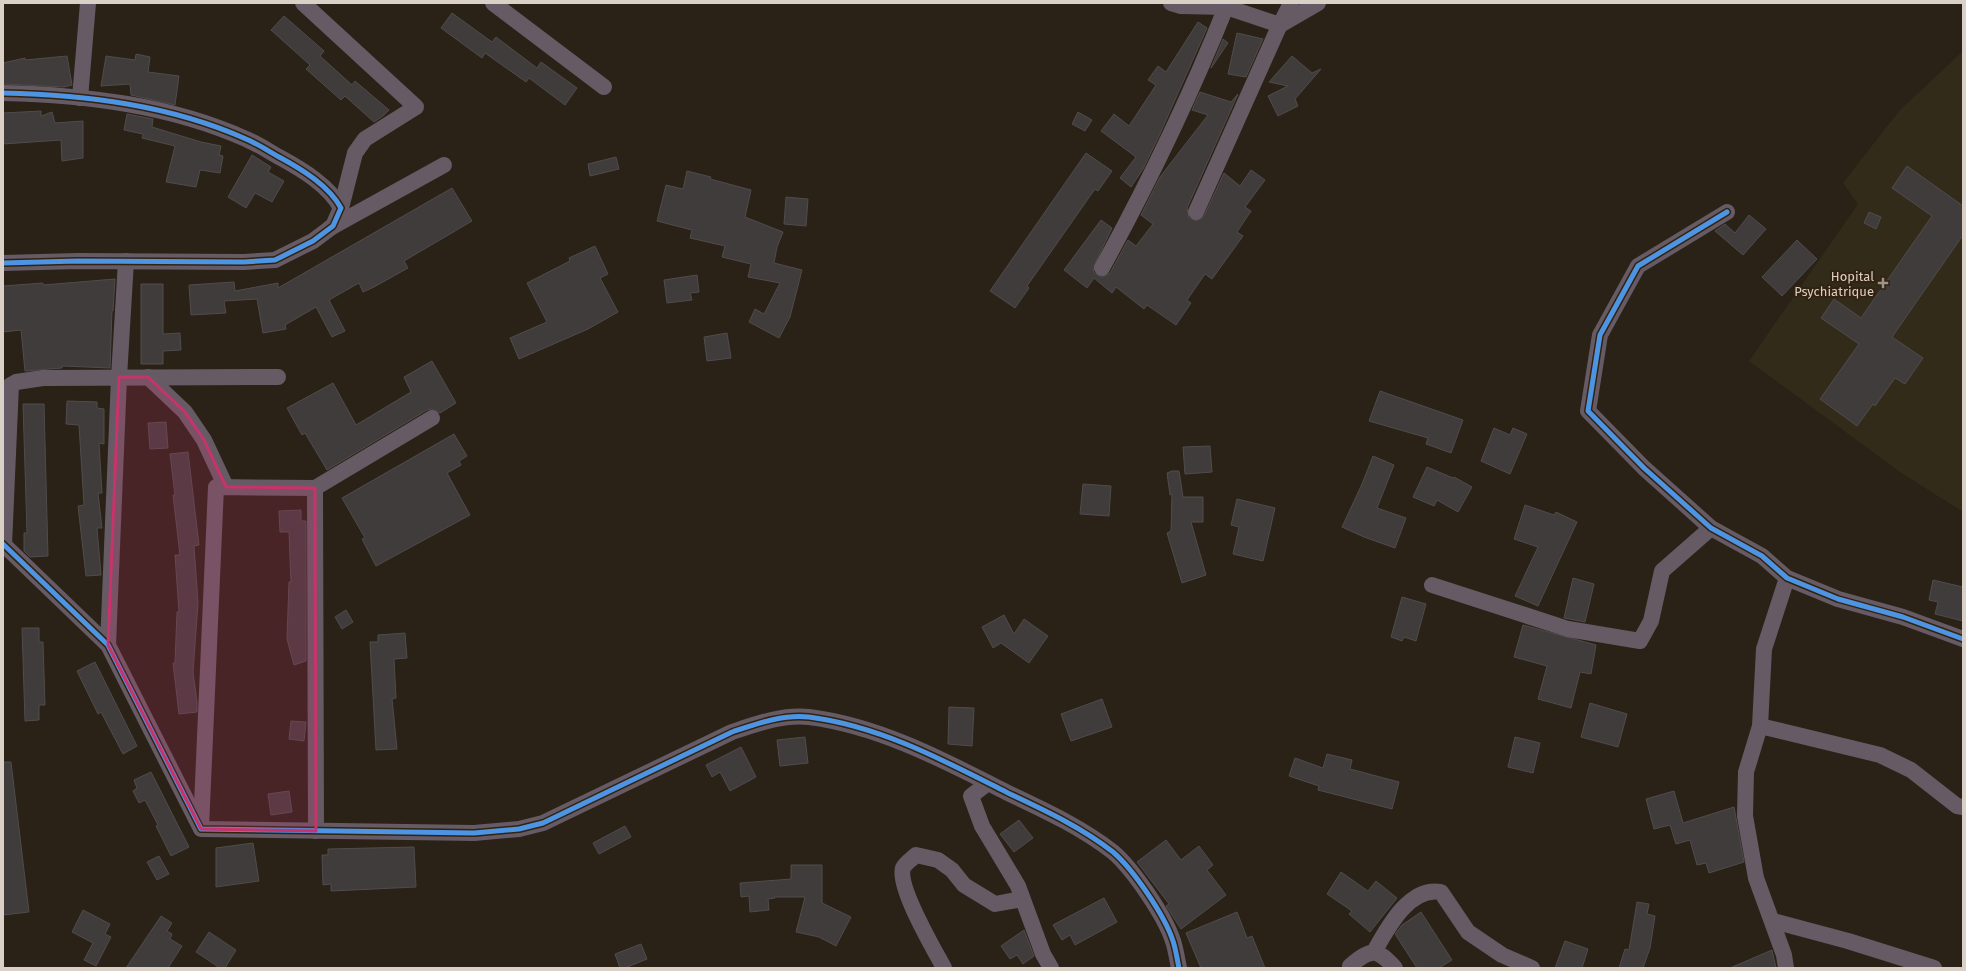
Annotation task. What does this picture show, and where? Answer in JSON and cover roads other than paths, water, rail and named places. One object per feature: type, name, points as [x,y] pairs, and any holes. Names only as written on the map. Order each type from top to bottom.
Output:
[{"type":"street","points":[[80,98],[88,3]]},
{"type":"street","points":[[3,263],[10,261],[244,262],[275,260],[313,241],[333,226],[341,208],[355,153],[365,139],[416,107],[303,3]]},
{"type":"street","points":[[493,3],[604,88]]},
{"type":"street","points":[[1171,3],[1181,6],[1226,7],[1280,25],[1318,3]]},
{"type":"street","points":[[1196,212],[1291,3]]},
{"type":"street","points":[[1102,268],[1155,168],[1204,61],[1226,7]]},
{"type":"street","points":[[3,93],[80,98],[152,108],[202,122],[247,139],[296,167],[334,195],[341,208]]},
{"type":"street","points":[[328,229],[444,165]]},
{"type":"street","points":[[1727,212],[1638,266],[1600,335],[1588,411],[1644,468],[1711,528],[1762,556],[1787,578],[1838,599],[1903,617],[1963,639]]},
{"type":"street","points":[[108,645],[118,377],[126,261]]},
{"type":"street","points":[[148,377],[185,412],[204,440],[226,487]]},
{"type":"street","points":[[201,829],[108,645],[4,544],[7,388],[16,382],[43,378],[278,377]]},
{"type":"street","points":[[201,829],[216,487],[315,488],[432,418]]},
{"type":"street","points":[[315,488],[316,831]]},
{"type":"street","points":[[1432,585],[1568,629],[1640,642],[1651,620],[1662,571],[1711,528]]},
{"type":"street","points":[[1786,968],[1784,955],[1756,878],[1745,816],[1746,772],[1760,726],[1764,649],[1787,578]]},
{"type":"street","points":[[201,829],[474,833],[519,829],[543,823],[732,732],[765,721],[807,717],[855,726],[929,753],[1068,823],[1113,853],[1137,878],[1156,909],[1173,941],[1179,968]]},
{"type":"street","points":[[1760,726],[1880,755],[1911,770],[1957,806],[1963,807]]},
{"type":"street","points":[[988,783],[971,796],[982,826],[1018,886],[1043,954],[1051,968]]},
{"type":"street","points":[[944,968],[916,914],[902,876],[903,867],[916,855],[938,860],[952,870],[964,885],[995,904],[1022,899]]},
{"type":"street","points":[[1374,952],[1394,917],[1422,893],[1432,890],[1441,892],[1468,932],[1502,955],[1532,968]]},
{"type":"street","points":[[1772,921],[1848,941],[1934,968]]},
{"type":"street","points":[[1350,968],[1350,966],[1362,956],[1374,952],[1382,954],[1395,968]]},
{"type":"place","name":"Hopital Psychiatrique","points":[[1883,283]]}]
